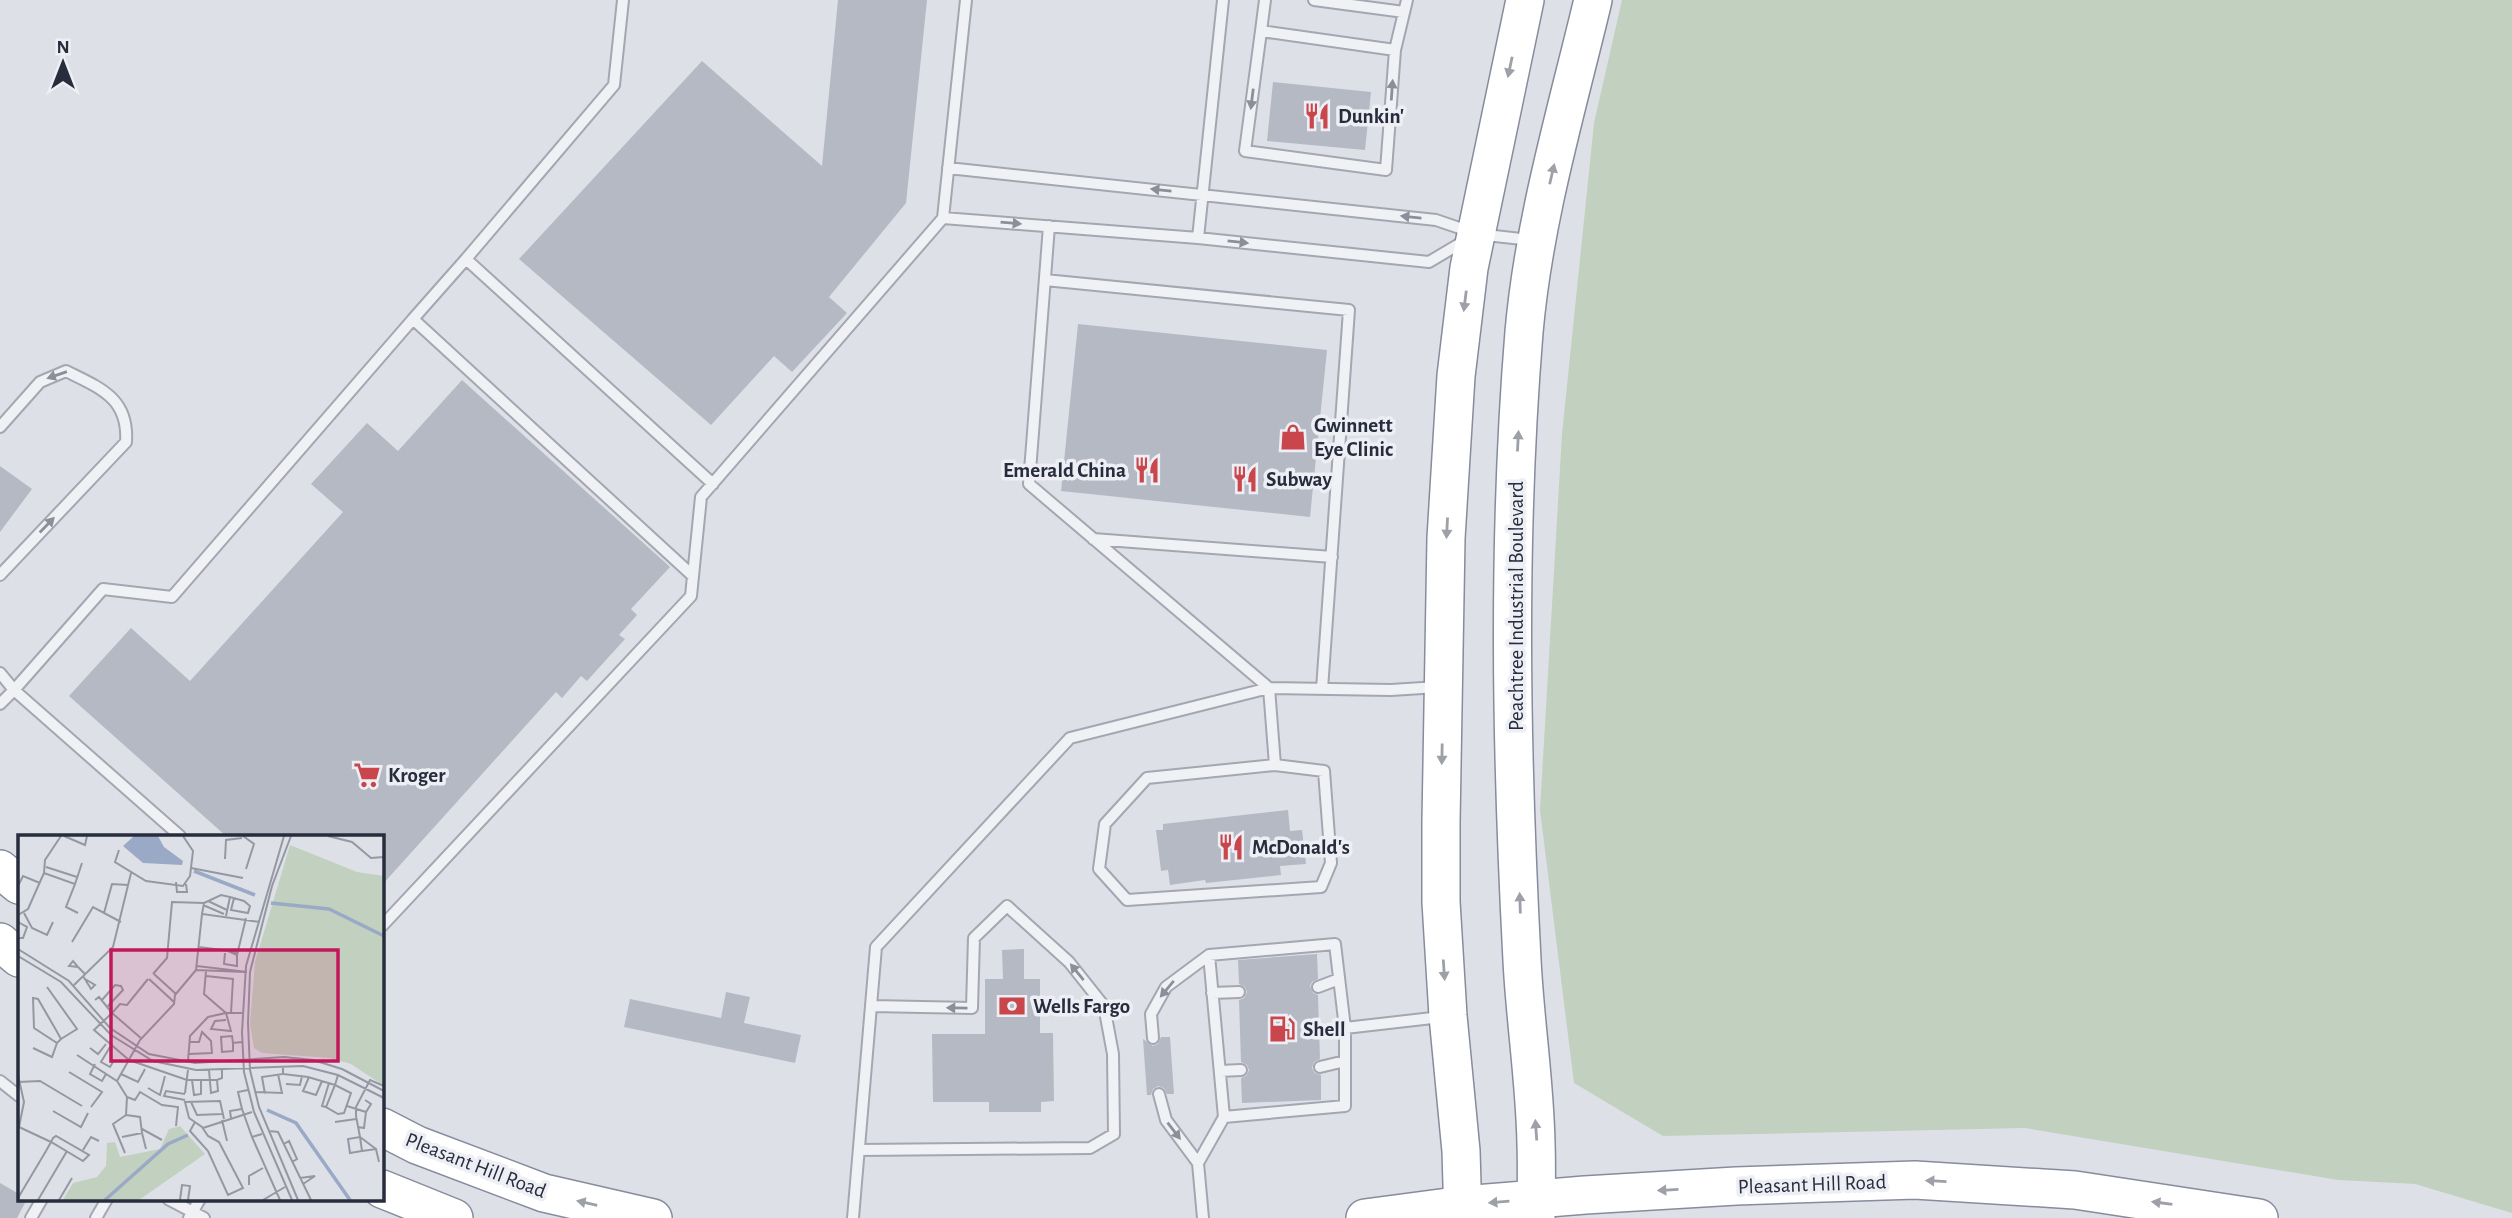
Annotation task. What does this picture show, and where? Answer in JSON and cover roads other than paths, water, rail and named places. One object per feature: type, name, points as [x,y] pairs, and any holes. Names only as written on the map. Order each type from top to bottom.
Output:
[{"type":"highway","points":[[1463,1212],[1461,1151],[1448,1016],[1441,875],[1447,538],[1456,376],[1469,268],[1525,0]]},
{"type":"highway","name":"Peachtree Industrial Boulevard","points":[[1536,1208],[1536,1143],[1522,963],[1516,814],[1512,567],[1524,330],[1536,241],[1593,0]]},
{"type":"highway","points":[[0,869],[18,884]]},
{"type":"highway","points":[[0,942],[18,957]]},
{"type":"highway","name":"Pleasant Hill Road","points":[[383,1128],[417,1145],[544,1194],[653,1218]]},
{"type":"highway","name":"Pleasant Hill Road","points":[[1365,1218],[1536,1208],[1736,1186],[1915,1181],[2075,1190],[2259,1218]]},
{"type":"highway","points":[[383,1189],[454,1218]]},
{"type":"lane","points":[[0,704],[103,589],[172,597],[614,85],[623,0]]},
{"type":"lane","points":[[383,925],[691,596],[701,497],[943,218],[966,0]]},
{"type":"lane","points":[[1198,238],[1223,0]]},
{"type":"lane","points":[[1265,0],[1245,151],[1386,170],[1395,50],[1407,0]]},
{"type":"lane","points":[[1314,0],[1404,12]]},
{"type":"lane","points":[[1261,31],[1395,50]]},
{"type":"lane","points":[[948,168],[1436,219],[1477,234],[1536,241]]},
{"type":"lane","points":[[943,218],[1198,238],[1429,262],[1477,234]]},
{"type":"lane","points":[[1049,226],[1029,484],[1269,688],[1275,765]]},
{"type":"lane","points":[[466,259],[713,484]]},
{"type":"lane","points":[[1045,281],[1349,310],[1322,689]]},
{"type":"lane","points":[[413,318],[693,576]]},
{"type":"lane","points":[[0,427],[40,382],[66,370],[109,393],[127,424],[126,442],[0,575]]},
{"type":"lane","points":[[1093,539],[1332,556]]},
{"type":"lane","points":[[0,673],[14,690],[179,835]]},
{"type":"lane","points":[[853,1218],[877,947],[1070,738],[1269,688],[1391,690],[1444,686]]},
{"type":"lane","points":[[1275,765],[1324,771],[1331,863],[1321,887],[1127,900],[1099,869],[1105,824],[1147,778],[1275,765]]},
{"type":"lane","points":[[859,1150],[1090,1148],[1114,1134],[1113,1054],[1104,1006],[1069,962],[1007,906],[974,939],[972,1008],[872,1006]]},
{"type":"lane","points":[[1153,1038],[1151,1014],[1166,987],[1209,955],[1335,944],[1345,1028],[1345,1106],[1224,1117]]},
{"type":"lane","points":[[1198,1163],[1224,1117],[1209,955]]},
{"type":"lane","points":[[1318,987],[1339,979]]},
{"type":"lane","points":[[1212,993],[1239,992]]},
{"type":"lane","points":[[1345,1028],[1448,1016]]},
{"type":"lane","points":[[1320,1067],[1345,1061]]},
{"type":"lane","points":[[1220,1071],[1241,1070]]},
{"type":"lane","points":[[0,1081],[18,1095]]},
{"type":"lane","points":[[1159,1094],[1166,1120],[1198,1163],[1203,1218]]},
{"type":"lane","points":[[32,1218],[41,1200]]},
{"type":"lane","points":[[96,1218],[106,1200]]},
{"type":"lane","points":[[169,1200],[191,1215],[204,1218]]},
{"type":"place","name":"Dunkin'","points":[[1317,116]]},
{"type":"place","name":"Gwinnett Eye Clinic","points":[[1293,437]]},
{"type":"place","name":"Emerald China","points":[[1147,470]]},
{"type":"place","name":"Subway","points":[[1245,479]]},
{"type":"place","name":"Kroger","points":[[367,775]]},
{"type":"place","name":"McDonald's","points":[[1231,847]]},
{"type":"place","name":"Wells Fargo","points":[[1012,1006]]},
{"type":"place","name":"Shell","points":[[1282,1029]]}]
